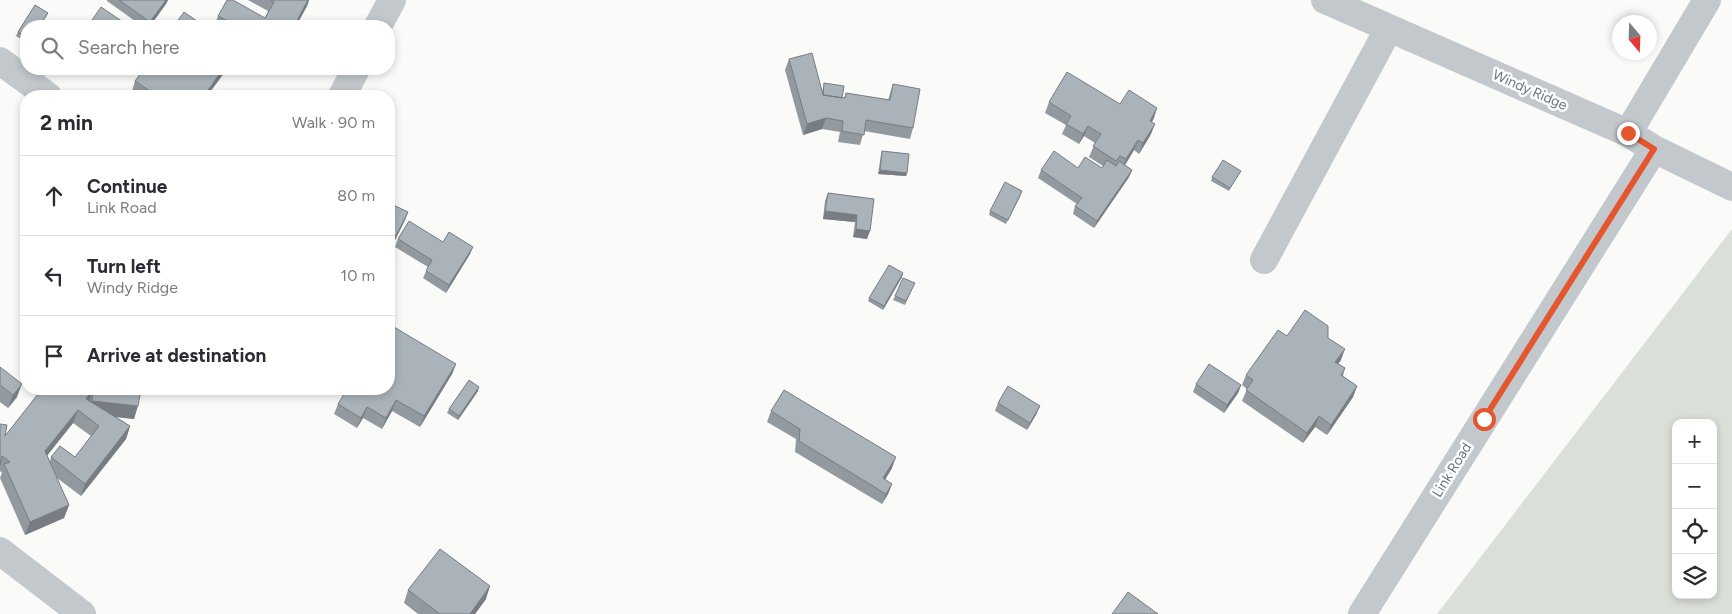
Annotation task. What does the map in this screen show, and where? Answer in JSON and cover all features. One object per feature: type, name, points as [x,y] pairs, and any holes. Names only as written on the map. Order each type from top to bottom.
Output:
[{"type":"street","points":[[381,20],[392,0]]},
{"type":"street","name":"Windy Ridge","points":[[1325,0],[1628,133],[1654,149],[1732,187]]},
{"type":"street","points":[[1628,133],[1707,0]]},
{"type":"street","points":[[1264,260],[1389,28]]},
{"type":"street","points":[[0,61],[40,90]]},
{"type":"street","points":[[345,90],[353,75]]},
{"type":"street","name":"Link Road","points":[[1362,614],[1654,149]]},
{"type":"street","points":[[0,551],[82,614]]},
{"type":"shaded area","points":[[1732,229],[1732,614],[1437,614]]},
{"type":"building","points":[[119,0],[166,0],[151,20],[147,20]]},
{"type":"building","points":[[227,0],[233,0],[265,18],[274,2],[271,0],[308,0],[297,20],[226,20],[218,16]]},
{"type":"building","points":[[35,5],[48,13],[43,20],[26,20]]},
{"type":"building","points":[[101,7],[120,20],[92,20]]},
{"type":"building","points":[[184,12],[195,20],[178,20]]},
{"type":"building","points":[[812,53],[823,95],[845,98],[846,93],[890,100],[893,84],[920,89],[913,128],[866,120],[864,135],[842,131],[843,121],[826,118],[807,124],[789,59]]},
{"type":"building","points":[[1067,72],[1120,104],[1129,90],[1157,108],[1150,121],[1155,124],[1143,143],[1138,140],[1126,159],[1120,156],[1116,161],[1093,146],[1101,134],[1088,126],[1083,134],[1066,124],[1071,116],[1049,102]]},
{"type":"building","points":[[140,75],[219,75],[208,90],[148,90],[135,81]]},
{"type":"building","points":[[824,83],[844,86],[842,98],[823,95]]},
{"type":"building","points":[[882,151],[909,154],[907,173],[880,170]]},
{"type":"building","points":[[1054,151],[1078,168],[1085,157],[1102,168],[1107,160],[1116,166],[1119,161],[1132,170],[1097,221],[1075,206],[1082,198],[1041,170]]},
{"type":"building","points":[[1223,160],[1241,171],[1230,188],[1212,177]]},
{"type":"building","points":[[1005,182],[1022,191],[1008,220],[990,211]]},
{"type":"building","points":[[828,193],[874,199],[870,231],[856,229],[857,215],[825,211]]},
{"type":"building","points":[[395,206],[408,212],[395,236]]},
{"type":"building","points":[[409,221],[443,242],[449,232],[473,247],[449,285],[426,271],[432,260],[398,239]]},
{"type":"building","points":[[889,265],[903,273],[884,306],[869,298]]},
{"type":"building","points":[[903,278],[915,283],[906,301],[895,296]]},
{"type":"building","points":[[1305,310],[1328,326],[1328,338],[1345,349],[1335,362],[1345,368],[1341,375],[1357,386],[1331,425],[1319,416],[1307,433],[1246,390],[1253,380],[1246,375],[1278,330],[1287,336]]},
{"type":"building","points":[[395,328],[456,364],[424,416],[396,400],[386,418],[367,407],[361,418],[338,404],[343,395],[395,395]]},
{"type":"building","points":[[1209,364],[1241,385],[1227,405],[1196,384]]},
{"type":"building","points":[[0,367],[20,382],[20,386],[13,395],[0,385]]},
{"type":"building","points":[[469,380],[479,387],[459,416],[449,409]]},
{"type":"building","points":[[1008,386],[1040,406],[1030,423],[998,403]]},
{"type":"building","points":[[784,390],[896,457],[883,478],[892,484],[886,494],[799,441],[800,429],[771,411]]},
{"type":"building","points":[[37,395],[89,395],[86,399],[130,426],[85,484],[51,457],[60,446],[75,457],[99,426],[78,410],[45,451],[69,505],[30,522],[4,464],[10,462],[2,456],[0,465],[0,424],[7,425],[5,436]]},
{"type":"building","points":[[92,395],[140,395],[138,406],[92,401]]},
{"type":"building","points":[[440,549],[490,586],[470,614],[440,614],[408,590]]},
{"type":"building","points":[[1128,592],[1158,614],[1112,614]]},
{"type":"route","points":[[1484,419],[1654,149],[1628,133]]}]
